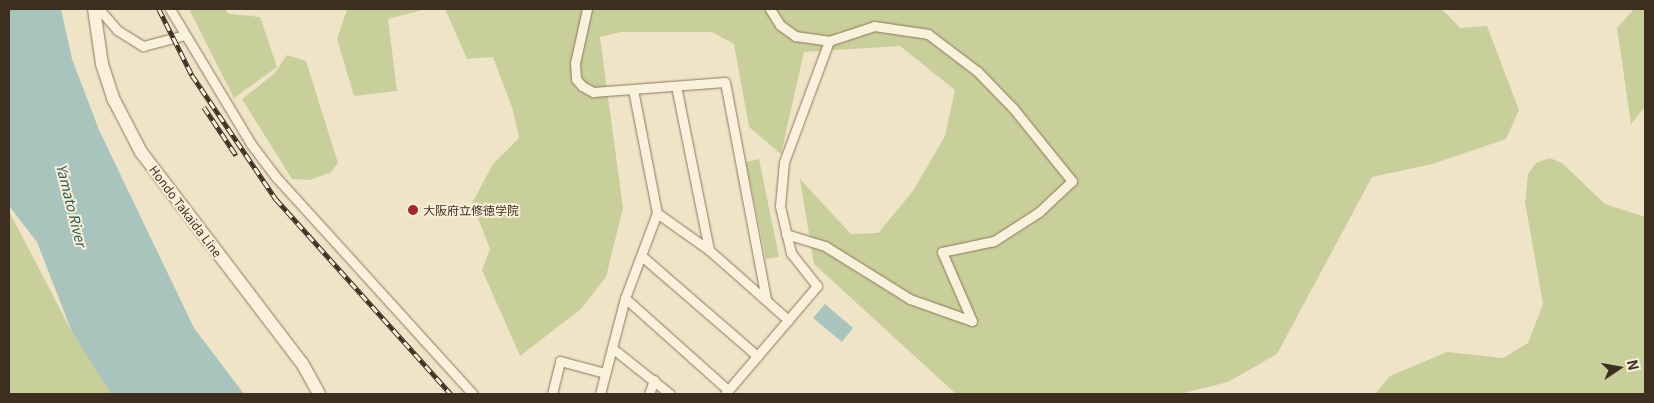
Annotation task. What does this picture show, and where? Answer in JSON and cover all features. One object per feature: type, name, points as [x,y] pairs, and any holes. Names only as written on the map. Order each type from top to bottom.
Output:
[{"type":"main road","name":"Hondo Takaida Line","points":[[94,9],[102,64],[114,100],[141,152],[302,363],[319,394]]},
{"type":"street","points":[[99,9],[118,30],[143,46],[185,35]]},
{"type":"street","points":[[170,9],[250,144],[276,177],[473,394]]},
{"type":"street","points":[[588,9],[576,79],[593,92],[725,82],[766,300]]},
{"type":"street","points":[[770,9],[780,25],[795,36],[829,41],[874,26],[928,34],[1001,96],[1072,181],[1039,212],[994,241],[942,252],[972,322],[910,299],[824,246],[786,234]]},
{"type":"street","points":[[625,298],[727,392],[817,286],[792,253],[780,206],[784,162],[829,41]]},
{"type":"street","points":[[676,86],[708,250]]},
{"type":"street","points":[[600,394],[625,298],[644,258],[657,213],[634,89]]},
{"type":"street","points":[[657,213],[708,250],[788,320]]},
{"type":"street","points":[[644,258],[757,356]]},
{"type":"street","points":[[612,348],[670,394]]},
{"type":"street","points":[[552,394],[560,361],[605,373]]},
{"type":"street","points":[[649,394],[654,380]]},
{"type":"green space","points":[[189,9],[225,9],[229,14],[260,17],[277,67],[234,98]]},
{"type":"green space","points":[[347,9],[426,9],[388,19],[397,91],[354,96],[337,39]]},
{"type":"green space","points":[[445,9],[1442,9],[1460,28],[1487,26],[1519,110],[1506,139],[1432,164],[1372,177],[1277,354],[1228,382],[1180,394],[956,394],[814,264],[800,179],[851,234],[878,233],[913,191],[945,136],[955,90],[900,46],[804,52],[781,154],[749,127],[734,44],[712,32],[621,32],[600,37],[623,208],[606,277],[581,309],[520,356],[482,270],[490,249],[472,203],[493,164],[519,138],[513,110],[493,57],[467,59]]},
{"type":"green space","points":[[1634,9],[1645,9],[1645,107],[1631,124],[1617,28]]},
{"type":"green space","points":[[287,55],[306,61],[338,163],[330,173],[309,180],[292,179],[242,99],[274,74]]},
{"type":"green space","points":[[1550,158],[1562,163],[1605,204],[1645,217],[1645,394],[1375,394],[1390,376],[1447,352],[1503,358],[1528,343],[1543,304],[1525,202],[1528,174],[1536,163]]},
{"type":"green space","points":[[759,159],[779,257],[766,259],[746,162]]},
{"type":"green space","points":[[9,211],[72,332],[112,394],[9,394]]},
{"type":"water","name":"Yamato River","points":[[9,9],[61,9],[72,59],[99,130],[194,328],[244,394],[111,394],[72,332],[37,242],[9,206]]},
{"type":"water","points":[[825,304],[853,328],[842,342],[813,318]]},
{"type":"railway","points":[[159,9],[192,75],[276,199],[451,394]]},
{"type":"railway","points":[[204,107],[236,155]]},
{"type":"place","name":"大阪府立修徳学院","points":[[413,210]]}]
